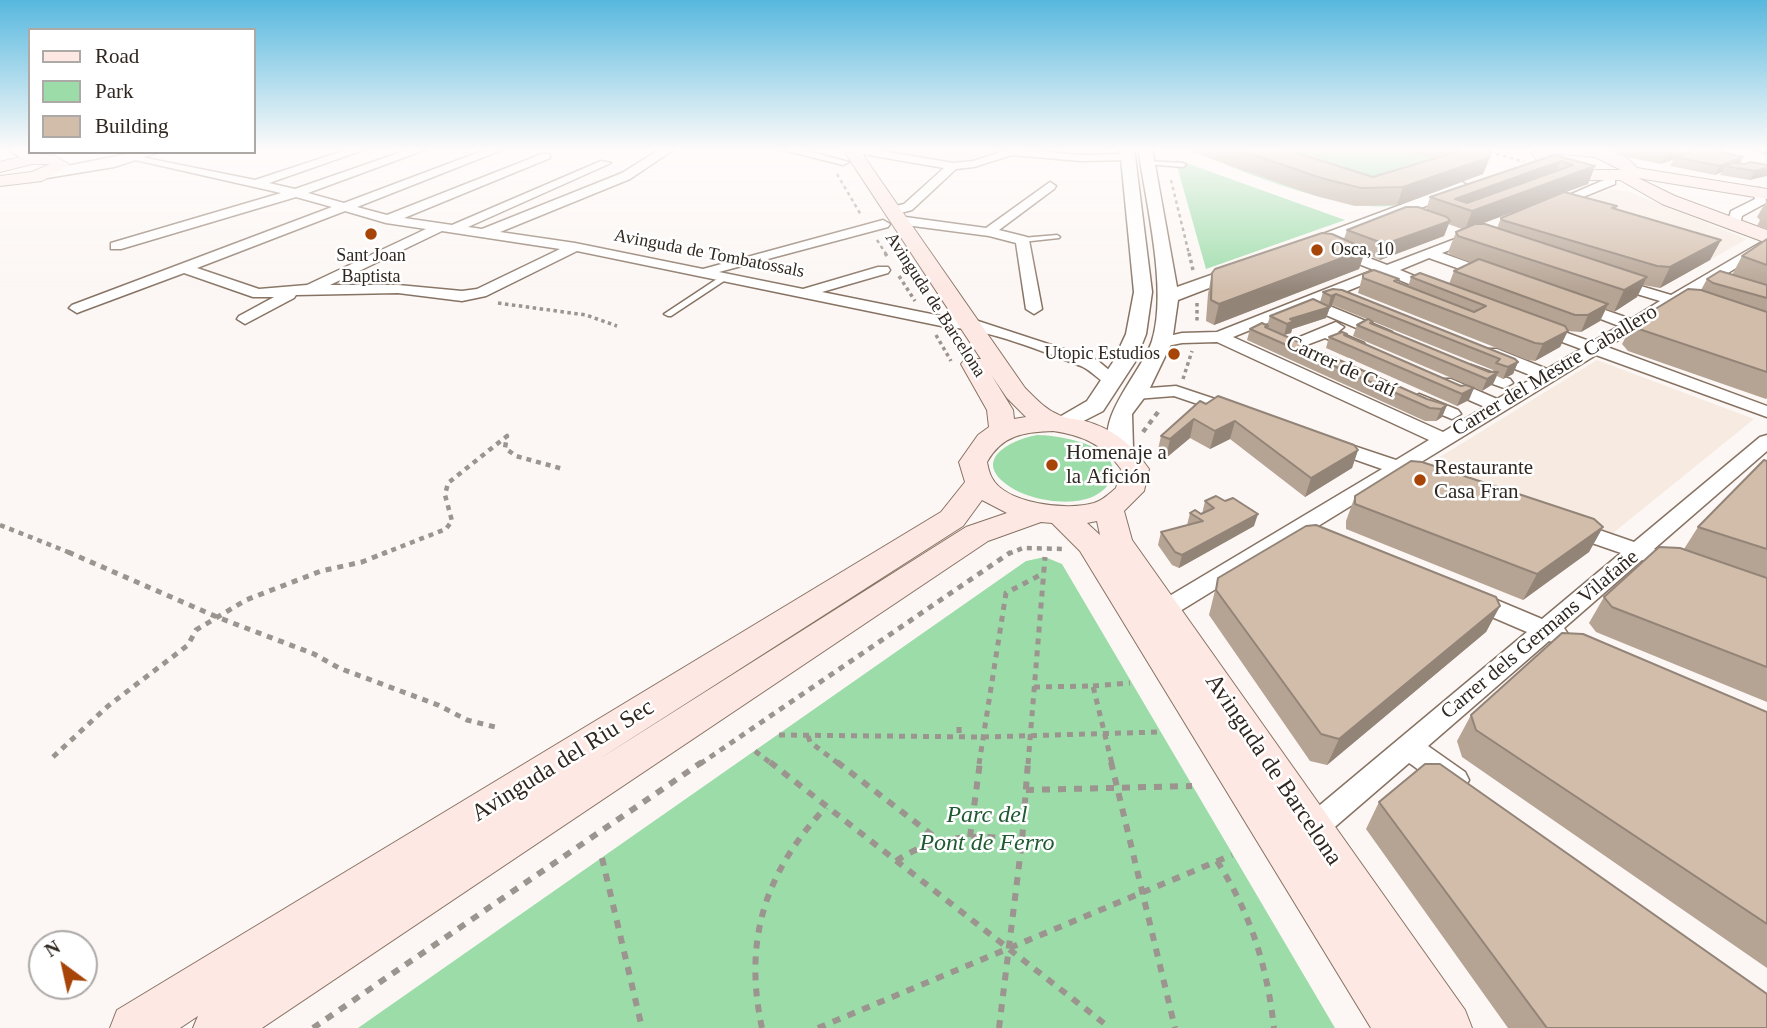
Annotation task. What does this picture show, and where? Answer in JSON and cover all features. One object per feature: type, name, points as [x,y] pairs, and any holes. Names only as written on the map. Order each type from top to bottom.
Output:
[{"type":"main road","name":"Avinguda de Barcelona","points":[[870,196],[993,395],[1000,411],[1003,430]]},
{"type":"main road","points":[[1663,196],[1767,237]]},
{"type":"main road","name":"Avinguda de Barcelona","points":[[946,321],[993,341],[1016,393],[1031,409],[1059,424]]},
{"type":"main road","points":[[1027,424],[1059,424],[1096,433],[1121,449],[1135,470],[1130,491],[1108,508],[1050,515],[1003,501],[980,483],[973,462],[982,443],[1003,430],[1027,424]]},
{"type":"main road","name":"Avinguda del Riu Sec","points":[[135,1028],[952,519],[980,483]]},
{"type":"main road","name":"Avinguda de Barcelona","points":[[1108,508],[1117,541],[1447,1028]]},
{"type":"main road","name":"Avinguda de Barcelona","points":[[1050,515],[1091,545],[1399,1028]]},
{"type":"main road","name":"Avinguda del Riu Sec","points":[[218,1028],[993,544],[1050,515]]},
{"type":"street","points":[[116,246],[289,196]]},
{"type":"street","name":"Avinguda de Tombatossals","points":[[303,196],[386,219],[575,247],[946,321]]},
{"type":"street","points":[[77,308],[374,196]]},
{"type":"street","points":[[386,219],[444,196]]},
{"type":"street","points":[[245,318],[302,290],[525,196]]},
{"type":"street","points":[[485,233],[577,196]]},
{"type":"street","points":[[703,272],[886,220],[920,196]]},
{"type":"street","points":[[989,232],[1037,196]]},
{"type":"street","points":[[1059,424],[1095,406],[1124,362],[1136,334],[1143,292],[1137,196]]},
{"type":"street","points":[[1121,449],[1122,414],[1136,394],[1162,342],[1168,308],[1165,270],[1146,196]]},
{"type":"street","points":[[1284,254],[1371,223],[1378,217],[1436,196]]},
{"type":"street","points":[[1543,208],[1573,196]]},
{"type":"street","points":[[1734,225],[1736,214],[1752,196]]},
{"type":"street","points":[[1396,210],[1421,219]]},
{"type":"street","points":[[886,220],[989,232],[1022,240],[1034,309]]},
{"type":"street","points":[[1446,228],[1477,239]]},
{"type":"street","points":[[1162,342],[1212,337],[1251,324],[1430,254],[1477,239],[1495,228]]},
{"type":"street","points":[[1318,242],[1450,295]]},
{"type":"street","name":"Carrer del Mestre Caballero","points":[[1164,610],[1767,243]]},
{"type":"street","points":[[184,268],[258,294],[302,290],[398,289],[462,296],[481,293],[575,247]]},
{"type":"street","points":[[1430,254],[1506,280]]},
{"type":"street","points":[[1168,308],[1205,281],[1261,262]]},
{"type":"street","points":[[805,293],[890,268]]},
{"type":"street","points":[[1165,270],[1205,281]]},
{"type":"street","points":[[1597,277],[1696,308]]},
{"type":"street","points":[[1335,291],[1360,301]]},
{"type":"street","points":[[1556,298],[1632,325]]},
{"type":"street","points":[[1307,302],[1403,341]]},
{"type":"street","points":[[1168,308],[1184,330],[1212,337]]},
{"type":"street","points":[[1285,339],[1325,332],[1352,320]]},
{"type":"street","points":[[1251,324],[1320,355]]},
{"type":"street","points":[[1528,324],[1767,412]]},
{"type":"street","points":[[1325,332],[1375,353]]},
{"type":"street","name":"Carrer de Catí","points":[[1212,337],[1443,439]]},
{"type":"street","name":"Avinguda de Barcelona","points":[[993,341],[1023,340],[1091,364]]},
{"type":"street","points":[[1473,346],[1548,376]]},
{"type":"street","points":[[1091,364],[1124,362]]},
{"type":"street","points":[[1453,362],[1504,383]]},
{"type":"street","points":[[1091,364],[1112,381]]},
{"type":"street","points":[[1424,374],[1498,406]]},
{"type":"street","points":[[1136,394],[1176,391],[1254,418]]},
{"type":"street","points":[[1404,393],[1452,414]]},
{"type":"street","points":[[1307,436],[1422,476]]},
{"type":"street","name":"Carrer dels Germans Vilafañe","points":[[1312,829],[1639,551],[1745,473],[1767,441]]},
{"type":"street","points":[[1550,520],[1690,569]]},
{"type":"street","points":[[1299,527],[1329,539]]},
{"type":"street","points":[[1455,592],[1583,645]]},
{"type":"street","points":[[1408,747],[1476,794]]},
{"type":"lane","points":[[1022,240],[1057,237]]},
{"type":"lane","points":[[668,314],[726,277]]},
{"type":"path","points":[[870,196],[886,220],[890,268],[946,321],[953,363]]},
{"type":"path","points":[[481,293],[494,303],[586,315],[617,326]]},
{"type":"path","points":[[53,757],[108,706],[188,645],[195,629],[246,600],[321,571],[362,562],[446,529],[452,521],[445,495],[448,483],[507,436],[505,448],[516,456],[564,469]]},
{"type":"path","points":[[0,525],[93,562],[217,618],[314,654],[339,668],[438,705],[467,720],[499,728]]},
{"type":"path","points":[[999,1028],[1022,841],[1045,557]]},
{"type":"path","points":[[970,837],[1006,593],[1044,573]]},
{"type":"path","points":[[1034,687],[1130,683]]},
{"type":"path","points":[[1093,686],[1175,1028]]},
{"type":"path","points":[[959,727],[959,737]]},
{"type":"path","points":[[779,735],[983,737],[1159,732]]},
{"type":"path","points":[[808,736],[810,742],[940,841]]},
{"type":"path","points":[[755,751],[1110,1028]]},
{"type":"path","points":[[1026,790],[1192,786]]},
{"type":"path","points":[[762,1028],[754,1002],[762,908],[790,849],[806,826],[827,807]]},
{"type":"path","points":[[896,861],[940,841],[990,836],[1022,841]]},
{"type":"path","points":[[818,1028],[1232,855]]},
{"type":"path","points":[[602,858],[642,1028]]},
{"type":"path","points":[[1217,861],[1237,891],[1256,932],[1270,979],[1274,1028]]},
{"type":"shaded area","points":[[1593,196],[1640,196],[1747,239],[1710,260],[1603,227],[1562,207]]},
{"type":"shaded area","points":[[1597,360],[1754,419],[1613,533],[1422,468]]},
{"type":"green space","points":[[1185,196],[1278,196],[1345,220],[1206,269]]},
{"type":"green space","points":[[1318,196],[1427,196],[1397,205],[1376,206]]},
{"type":"green space","points":[[1037,435],[1075,440],[1101,452],[1110,460],[1113,470],[1109,483],[1088,498],[1059,502],[1029,496],[1006,484],[993,466],[995,458],[1008,445]]},
{"type":"green space","name":"Parc del Pont de Ferro","points":[[1045,557],[1062,564],[1335,1028],[358,1028],[1026,561]]},
{"type":"building","points":[[1463,196],[1455,199],[1467,203],[1487,196],[1513,196],[1472,211],[1430,197]]},
{"type":"building","points":[[1554,196],[1579,196],[1721,240],[1670,267],[1657,266],[1501,218]]},
{"type":"building","points":[[1406,207],[1418,207],[1447,217],[1450,221],[1385,244],[1347,230]]},
{"type":"building","points":[[1475,224],[1485,224],[1647,277],[1624,290],[1458,236],[1456,232]]},
{"type":"building","points":[[1322,233],[1332,234],[1366,249],[1219,304],[1211,300],[1212,273],[1215,269]]},
{"type":"building","points":[[1767,239],[1767,265],[1742,256]]},
{"type":"building","points":[[1479,259],[1608,304],[1588,315],[1575,315],[1454,271]]},
{"type":"building","points":[[1374,270],[1399,279],[1394,281],[1474,312],[1486,306],[1411,277],[1420,273],[1565,326],[1568,331],[1543,344],[1535,343],[1363,278],[1363,274]]},
{"type":"building","points":[[1720,271],[1767,285],[1767,298],[1707,279]]},
{"type":"building","points":[[1688,289],[1701,290],[1767,312],[1767,372],[1639,329],[1634,322]]},
{"type":"building","points":[[1342,290],[1518,362],[1508,367],[1496,363],[1500,359],[1336,294],[1331,296],[1323,292]]},
{"type":"building","points":[[1313,299],[1330,307],[1290,319],[1294,321],[1287,324],[1270,316]]},
{"type":"building","points":[[1368,319],[1373,322],[1370,323],[1489,372],[1498,372],[1487,379],[1357,325]]},
{"type":"building","points":[[1262,323],[1268,326],[1265,327],[1427,399],[1447,405],[1441,409],[1430,408],[1250,329]]},
{"type":"building","points":[[1342,332],[1461,386],[1474,388],[1462,394],[1329,337]]},
{"type":"building","points":[[1218,396],[1354,445],[1358,450],[1311,478],[1235,421],[1215,431],[1194,419],[1170,439],[1161,436],[1200,401],[1206,404]]},
{"type":"building","points":[[1764,460],[1767,461],[1767,549],[1698,527]]},
{"type":"building","points":[[1411,461],[1422,462],[1594,519],[1603,527],[1537,574],[1355,504],[1355,496]]},
{"type":"building","points":[[1216,496],[1225,501],[1233,498],[1258,514],[1182,555],[1175,552],[1161,532],[1203,521],[1190,513],[1195,510],[1201,514],[1214,508],[1205,501]]},
{"type":"building","points":[[1316,525],[1496,597],[1500,606],[1339,739],[1321,734],[1216,590],[1218,578],[1306,526]]},
{"type":"building","points":[[1659,547],[1680,548],[1767,578],[1767,667],[1612,607],[1604,597]]},
{"type":"building","points":[[1562,633],[1583,634],[1767,712],[1767,924],[1476,730],[1471,715]]},
{"type":"building","points":[[1425,764],[1440,764],[1767,994],[1767,1028],[1547,1028],[1379,802]]},
{"type":"place","name":"Sant Joan Baptista","points":[[371,234]]},
{"type":"place","name":"Osca, 10","points":[[1317,250]]},
{"type":"place","name":"Utopic Estudios","points":[[1174,354]]},
{"type":"place","name":"Homenaje a la Afición","points":[[1052,465]]},
{"type":"place","name":"Restaurante Casa Fran","points":[[1420,480]]}]
